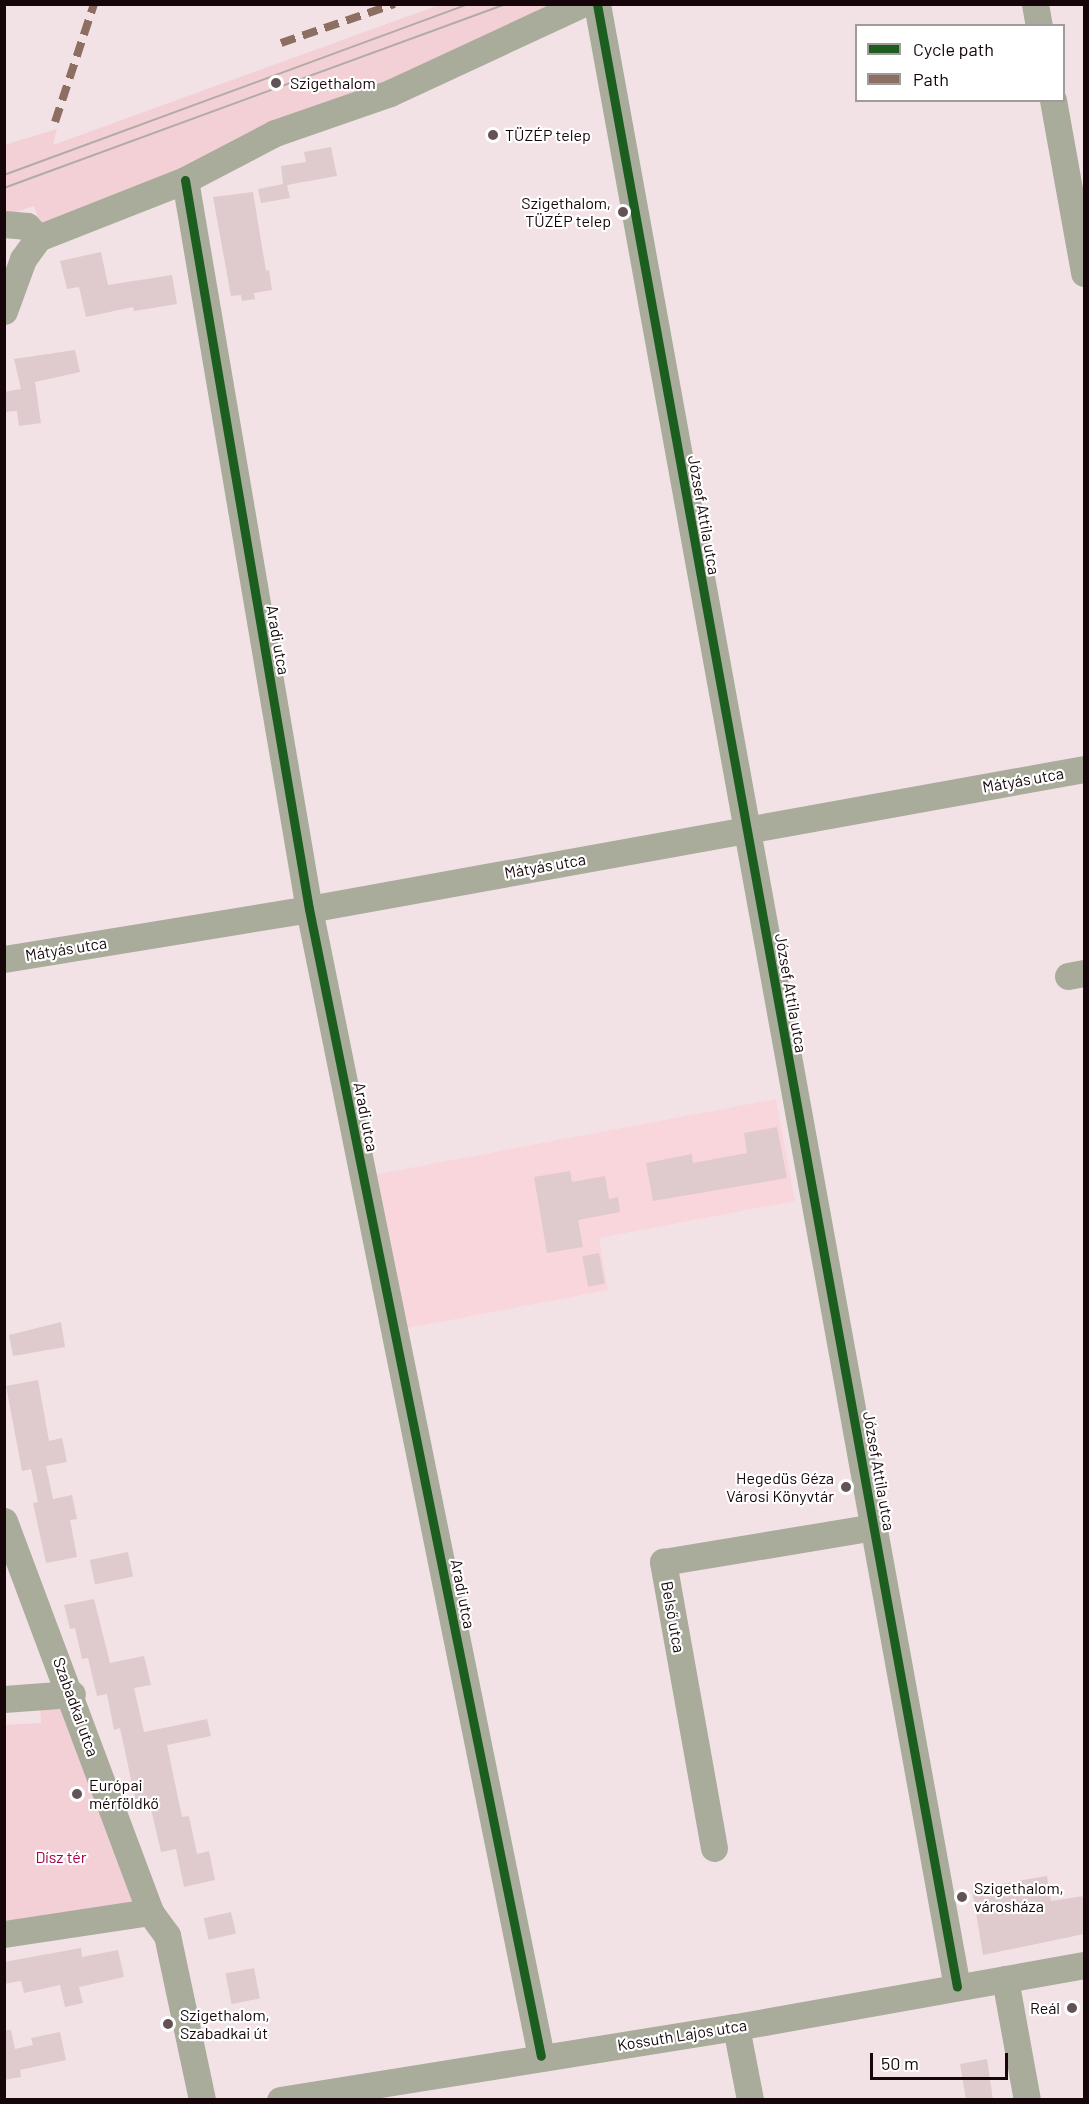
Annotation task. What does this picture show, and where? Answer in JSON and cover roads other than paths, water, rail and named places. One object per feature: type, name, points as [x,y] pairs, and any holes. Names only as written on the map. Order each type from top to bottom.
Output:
[{"type":"street","points":[[4,311],[23,259],[38,238],[184,180],[275,133],[390,93],[582,4]]},
{"type":"street","name":"József Attila utca","points":[[597,4],[745,830],[957,1987]]},
{"type":"street","points":[[1035,4],[1039,24]]},
{"type":"street","points":[[1053,102],[1084,273]]},
{"type":"street","name":"Aradi utca","points":[[184,180],[309,909],[542,2056]]},
{"type":"street","points":[[4,224],[27,226],[38,238]]},
{"type":"street","name":"Mátyás utca","points":[[4,959],[309,909],[1084,769]]},
{"type":"street","name":"Szabadkai utca","points":[[4,1521],[72,1694],[150,1912],[167,1935],[202,2100]]},
{"type":"street","name":"Belső utca","points":[[714,1848],[663,1562],[874,1527]]},
{"type":"street","points":[[4,1699],[72,1694]]},
{"type":"street","points":[[4,1934],[150,1912]]},
{"type":"street","name":"Kossuth Lajos utca","points":[[280,2100],[542,2056],[736,2027],[1084,1965]]},
{"type":"street","points":[[1005,1979],[1026,2100]]},
{"type":"street","points":[[736,2027],[750,2100]]},
{"type":"tram line","points":[[4,175],[469,4]]},
{"type":"tram line","points":[[4,188],[506,4]]},
{"type":"place","name":"Szigethalom","points":[[276,83]]},
{"type":"place","name":"TÜZÉP telep","points":[[493,135]]},
{"type":"place","name":"Szigethalom, TÜZÉP telep","points":[[623,212]]},
{"type":"place","name":"Hegedüs Géza Városi Könyvtár","points":[[846,1487]]},
{"type":"place","name":"Európai mérföldkő","points":[[77,1794]]},
{"type":"place","name":"Szigethalom, városháza","points":[[962,1897]]},
{"type":"place","name":"Reál","points":[[1072,2008]]},
{"type":"place","name":"Szigethalom, Szabadkai út","points":[[168,2024]]},
{"type":"park label","name":"Dísz tér","points":[[61,1857]]}]
